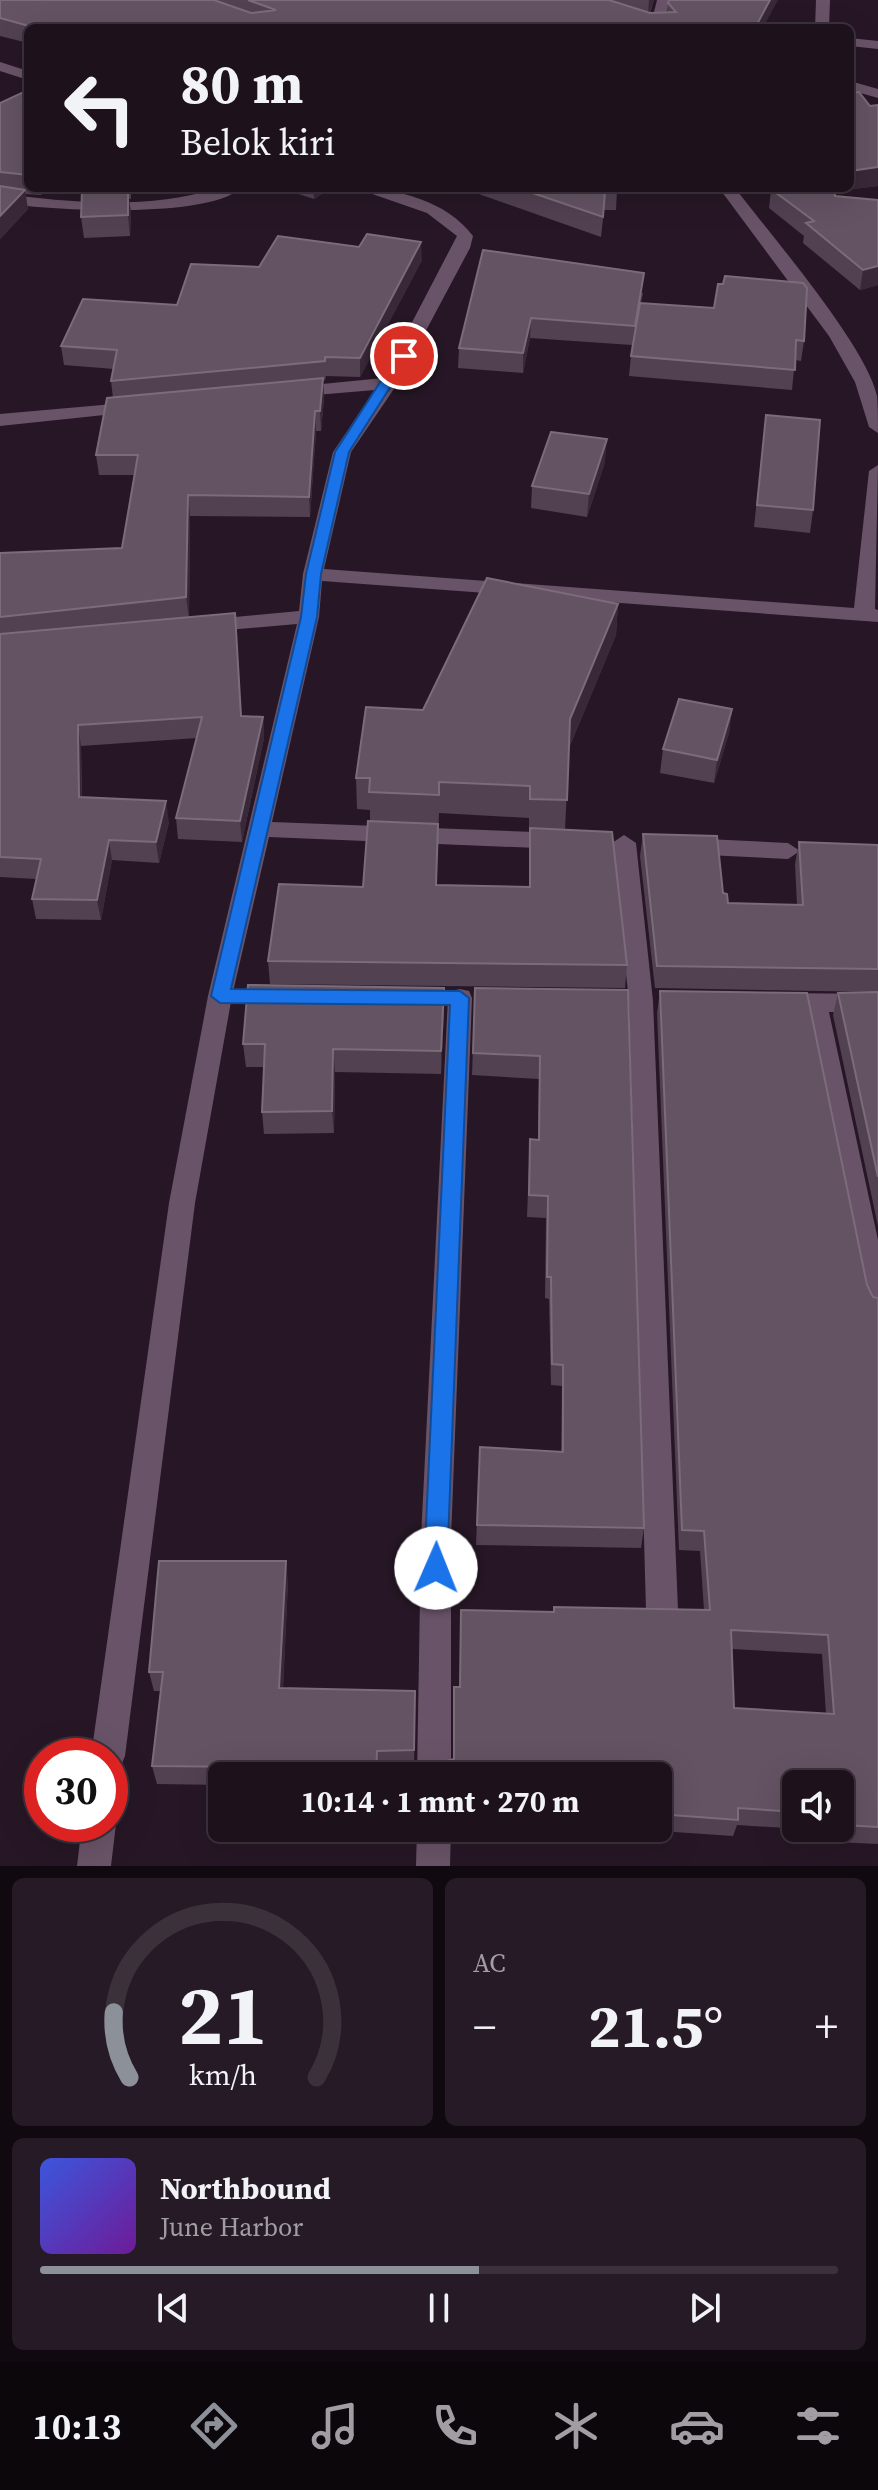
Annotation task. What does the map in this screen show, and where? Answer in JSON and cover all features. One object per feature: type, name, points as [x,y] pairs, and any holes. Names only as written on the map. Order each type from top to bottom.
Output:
[{"type":"street","points":[[654,24],[664,0]]},
{"type":"street","points":[[822,24],[823,0]]},
{"type":"street","points":[[854,42],[878,45]]},
{"type":"street","points":[[0,66],[24,75]]},
{"type":"street","points":[[854,86],[878,94]]},
{"type":"street","points":[[0,198],[25,203],[142,203],[224,192]]},
{"type":"street","points":[[110,1738],[182,1203],[220,996],[309,617],[313,574],[342,452],[389,383],[462,248],[465,236],[458,225],[438,212],[376,192]]},
{"type":"street","points":[[730,192],[837,335],[864,382],[878,427]]},
{"type":"street","points":[[280,393],[389,383]]},
{"type":"street","points":[[0,420],[156,405]]},
{"type":"street","points":[[313,574],[871,616],[878,471]]},
{"type":"street","points":[[185,628],[309,617]]},
{"type":"street","points":[[260,829],[577,842]]},
{"type":"street","points":[[662,1610],[641,1001],[616,843],[788,851]]},
{"type":"street","points":[[220,996],[252,997]]},
{"type":"street","points":[[428,998],[490,999]]},
{"type":"street","points":[[434,1762],[436,1538],[460,998]]},
{"type":"street","points":[[611,1000],[673,1001]]},
{"type":"street","points":[[752,1001],[878,1003]]},
{"type":"street","points":[[815,1002],[878,1306]]},
{"type":"street","points":[[94,1866],[97,1842]]},
{"type":"street","points":[[433,1866],[434,1842]]},
{"type":"building","points":[[0,0],[214,0],[251,13],[276,10],[248,0],[609,0],[650,13],[676,12],[669,0],[770,0],[757,24],[24,25],[0,18]]},
{"type":"building","points":[[24,92],[24,175],[0,172],[0,103]]},
{"type":"building","points":[[859,92],[870,106],[878,105],[878,167],[854,170],[854,93]]},
{"type":"building","points":[[0,186],[24,190],[24,191],[0,216]]},
{"type":"building","points":[[82,192],[128,192],[128,215],[81,217]]},
{"type":"building","points":[[530,192],[605,192],[603,217]]},
{"type":"building","points":[[775,192],[835,192],[835,196],[878,200],[878,266],[863,270],[806,223],[814,221]]},
{"type":"building","points":[[367,234],[421,242],[360,358],[325,357],[325,361],[111,381],[117,350],[61,346],[83,299],[177,305],[191,264],[259,267],[278,236],[359,247]]},
{"type":"building","points":[[483,250],[644,273],[635,326],[531,318],[523,353],[459,348]]},
{"type":"building","points":[[725,276],[803,283],[807,288],[804,341],[796,340],[795,370],[631,356],[640,303],[714,308],[718,284],[723,284]]},
{"type":"building","points":[[323,378],[320,411],[315,411],[309,497],[188,495],[186,597],[0,617],[0,553],[122,548],[138,455],[96,455],[107,398]]},
{"type":"building","points":[[766,415],[820,420],[813,510],[757,505]]},
{"type":"building","points":[[551,432],[607,439],[589,494],[532,486]]},
{"type":"building","points":[[487,578],[618,604],[570,719],[567,800],[530,799],[530,786],[439,782],[439,795],[369,792],[370,778],[356,778],[366,707],[423,710]]},
{"type":"building","points":[[235,613],[241,716],[263,717],[240,821],[176,818],[202,717],[78,725],[79,797],[166,801],[156,842],[109,840],[97,900],[32,899],[41,859],[0,857],[0,634]]},
{"type":"building","points":[[679,699],[732,709],[717,760],[663,749]]},
{"type":"building","points":[[368,821],[438,824],[436,885],[530,887],[530,828],[612,832],[627,965],[268,961],[279,884],[363,887]]},
{"type":"building","points":[[643,834],[717,836],[723,893],[727,894],[728,903],[803,905],[799,842],[878,845],[878,969],[657,966]]},
{"type":"building","points":[[248,985],[444,988],[441,1051],[333,1049],[332,1111],[262,1112],[265,1044],[243,1044]]},
{"type":"building","points":[[475,988],[628,990],[644,1528],[477,1525],[480,1447],[563,1452],[563,1365],[552,1364],[551,1277],[547,1277],[548,1196],[529,1195],[530,1139],[539,1140],[540,1056],[473,1053]]},
{"type":"building","points":[[660,991],[807,993],[867,1285],[873,1297],[878,1298],[878,1827],[854,1826],[854,1770],[782,1770],[782,1811],[738,1808],[738,1820],[672,1815],[672,1762],[442,1762],[454,1759],[454,1687],[460,1687],[461,1610],[554,1612],[554,1607],[710,1610],[704,1531],[682,1530]],"holes":[[[731,1630],[828,1635],[834,1714],[734,1708]]]},
{"type":"building","points":[[878,992],[878,1177],[838,993]]},
{"type":"building","points":[[159,1561],[286,1561],[279,1688],[415,1691],[414,1750],[377,1751],[377,1762],[208,1762],[208,1766],[152,1766],[163,1672],[149,1672]]},
{"type":"route","points":[[404,356],[342,452],[313,574],[309,617],[220,996],[460,998],[436,1568]]}]
